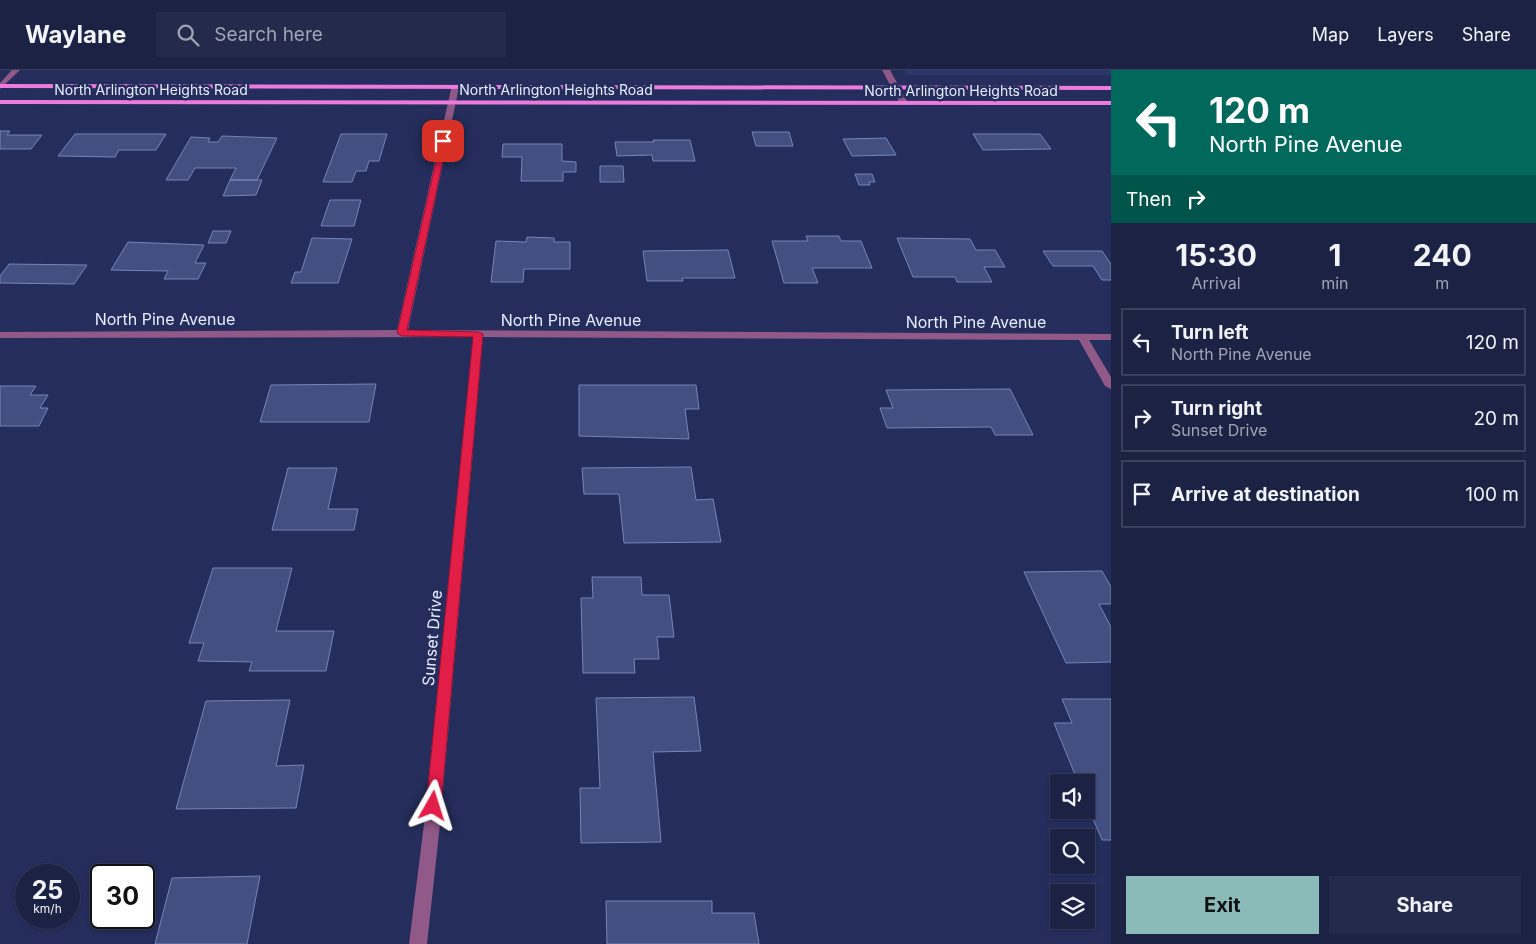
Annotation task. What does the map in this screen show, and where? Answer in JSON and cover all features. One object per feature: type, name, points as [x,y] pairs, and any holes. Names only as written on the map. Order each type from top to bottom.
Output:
[{"type":"main road","name":"North Arlington Heights Road","points":[[0,86],[1111,88]]},
{"type":"main road","name":"North Arlington Heights Road","points":[[0,102],[1111,104]]},
{"type":"street","points":[[0,86],[16,70]]},
{"type":"street","points":[[886,70],[904,103]]},
{"type":"street","points":[[402,333],[455,87]]},
{"type":"street","name":"North Pine Avenue","points":[[0,335],[402,333],[1111,337]]},
{"type":"street","name":"Sunset Drive","points":[[418,944],[432,824],[478,334]]},
{"type":"street","points":[[1082,337],[1111,386]]},
{"type":"shaded area","points":[[904,70],[1111,70],[1111,75],[907,75]]},
{"type":"building","points":[[0,131],[10,131],[7,135],[42,135],[31,149],[0,149]]},
{"type":"building","points":[[752,132],[789,132],[793,146],[756,146]]},
{"type":"building","points":[[75,134],[166,134],[156,150],[119,150],[115,157],[58,156]]},
{"type":"building","points":[[341,134],[387,134],[379,161],[369,161],[366,171],[356,171],[352,182],[323,182]]},
{"type":"building","points":[[973,134],[1040,134],[1051,149],[983,150]]},
{"type":"building","points":[[222,136],[277,138],[257,180],[230,180],[236,168],[195,168],[188,180],[166,180],[191,137],[210,138],[208,142],[218,142]]},
{"type":"building","points":[[886,138],[896,155],[852,156],[843,139]]},
{"type":"building","points":[[653,140],[690,140],[695,161],[653,161],[652,155],[617,156],[615,142],[654,142]]},
{"type":"building","points":[[503,144],[562,144],[562,161],[576,162],[576,172],[563,172],[563,181],[521,181],[522,157],[502,157]]},
{"type":"building","points":[[600,166],[623,166],[624,182],[600,182]]},
{"type":"building","points":[[855,174],[872,174],[875,182],[869,182],[870,185],[859,185]]},
{"type":"building","points":[[230,180],[262,180],[256,195],[223,196]]},
{"type":"building","points":[[330,200],[361,200],[354,226],[321,226]]},
{"type":"building","points":[[213,231],[231,231],[226,243],[208,243]]},
{"type":"building","points":[[806,236],[839,236],[841,241],[861,241],[872,268],[812,268],[818,283],[784,283],[772,241],[808,241]]},
{"type":"building","points":[[527,237],[554,238],[554,242],[570,242],[570,269],[524,269],[523,282],[491,282],[496,241],[526,242]]},
{"type":"building","points":[[312,238],[352,239],[338,283],[291,283],[295,272],[301,272]]},
{"type":"building","points":[[897,238],[970,239],[976,250],[995,250],[1005,267],[984,267],[992,282],[957,282],[955,277],[913,277]]},
{"type":"building","points":[[128,242],[204,245],[195,263],[206,263],[198,279],[164,279],[168,271],[111,270]]},
{"type":"building","points":[[728,250],[735,278],[682,278],[683,281],[647,281],[643,251]]},
{"type":"building","points":[[1043,251],[1102,251],[1111,264],[1111,280],[1102,280],[1093,266],[1053,266]]},
{"type":"building","points":[[9,264],[87,265],[74,284],[0,283],[0,276]]},
{"type":"building","points":[[376,384],[369,422],[260,422],[271,385]]},
{"type":"building","points":[[579,385],[696,385],[699,409],[685,409],[689,439],[579,436]]},
{"type":"building","points":[[0,386],[36,386],[30,395],[48,395],[40,408],[48,408],[39,426],[0,426]]},
{"type":"building","points":[[1010,389],[1033,435],[995,435],[991,427],[887,428],[880,408],[893,408],[886,390]]},
{"type":"building","points":[[691,467],[696,500],[713,499],[721,542],[624,543],[619,494],[584,494],[582,468]]},
{"type":"building","points":[[288,468],[337,468],[328,509],[358,509],[354,530],[272,530]]},
{"type":"building","points":[[213,568],[292,568],[276,631],[334,631],[326,671],[249,671],[252,662],[198,661],[204,643],[189,643]]},
{"type":"building","points":[[1102,571],[1111,587],[1111,604],[1099,604],[1111,627],[1111,662],[1066,663],[1024,572]]},
{"type":"building","points":[[592,577],[641,577],[642,595],[669,595],[674,637],[657,637],[659,659],[634,659],[635,673],[583,673],[581,598],[593,598]]},
{"type":"building","points":[[694,697],[701,751],[653,752],[661,842],[581,843],[580,788],[600,788],[596,698]]},
{"type":"building","points":[[1062,699],[1111,699],[1111,840],[1102,840],[1093,819],[1095,819],[1095,774],[1075,774],[1054,723],[1072,723]]},
{"type":"building","points":[[290,700],[276,766],[304,765],[296,808],[176,809],[206,701]]},
{"type":"building","points":[[260,876],[247,944],[155,944],[172,878]]},
{"type":"building","points":[[606,901],[712,901],[712,913],[754,913],[759,944],[607,944]]},
{"type":"route","points":[[433,806],[478,334],[402,333],[443,141]]}]
